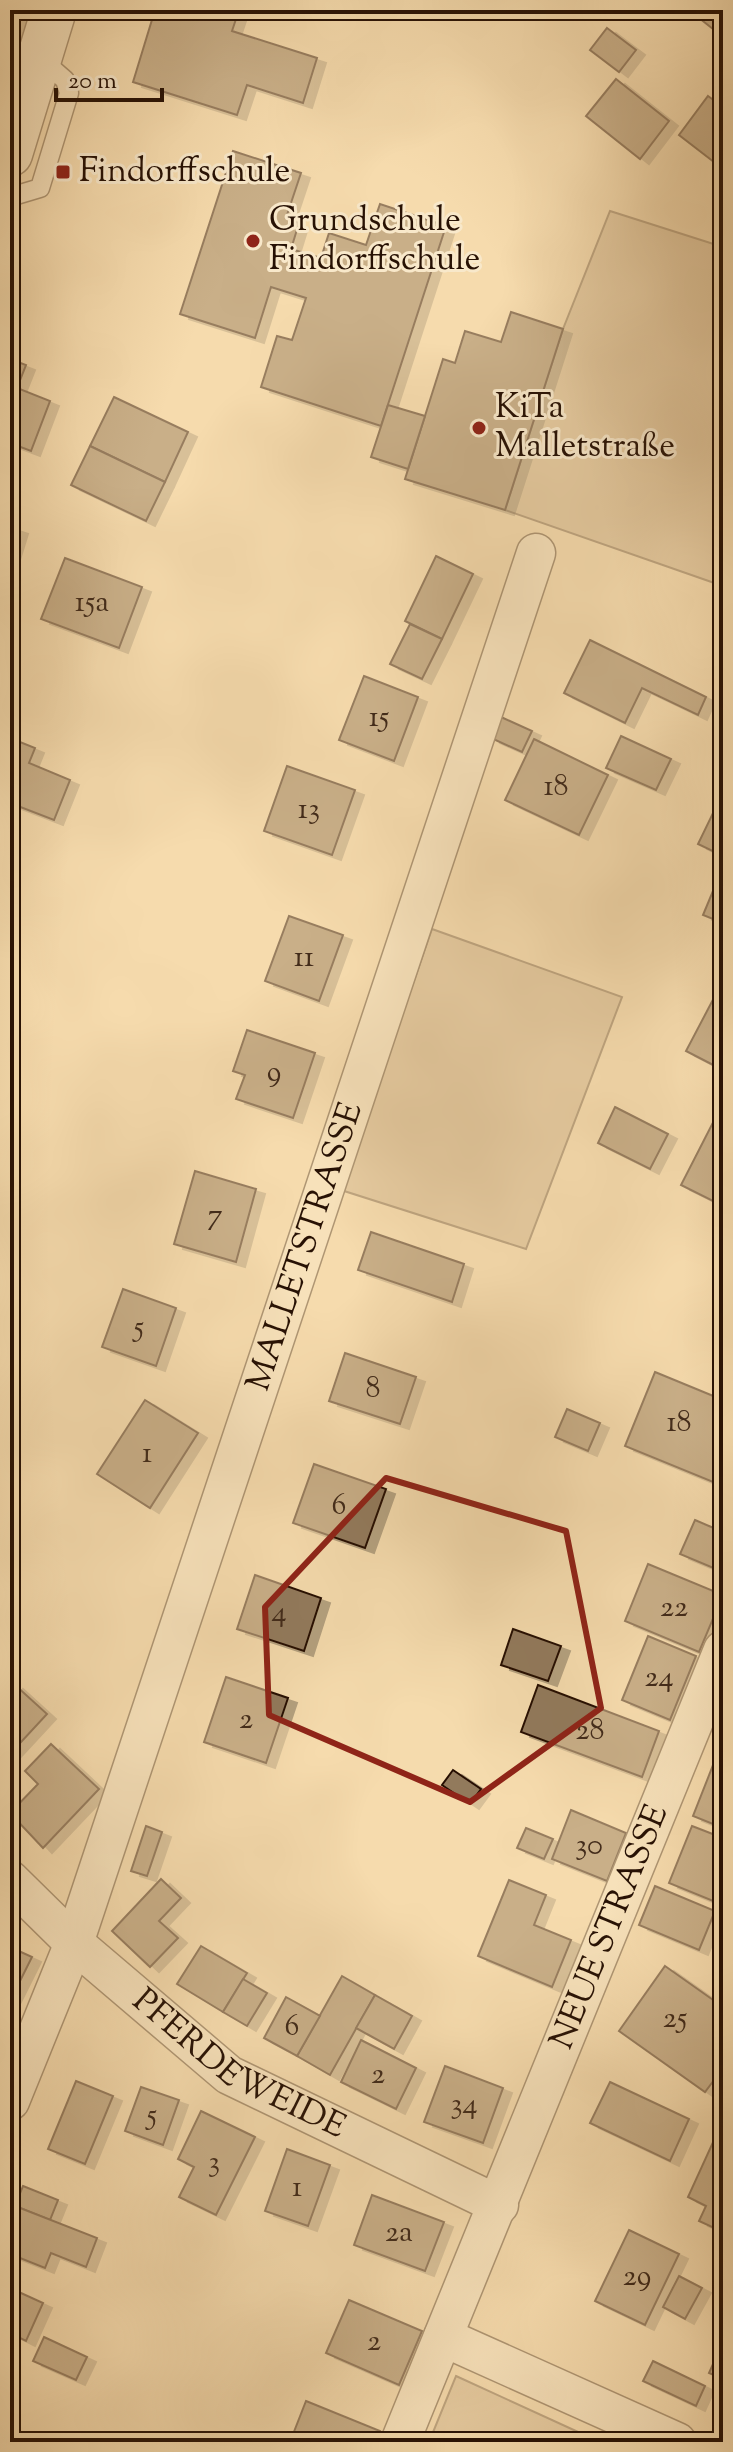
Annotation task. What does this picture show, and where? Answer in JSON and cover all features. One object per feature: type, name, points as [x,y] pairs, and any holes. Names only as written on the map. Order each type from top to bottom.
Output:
[{"type":"street","points":[[10,154],[54,10]]},
{"type":"street","name":"MALLETSTRASSE","points":[[10,2101],[74,1943],[536,553]]},
{"type":"street","name":"NEUE STRASSE","points":[[400,2442],[723,1650]]},
{"type":"street","name":"PFERDEWEIDE","points":[[10,1880],[74,1943],[229,2075],[499,2205]]},
{"type":"street","points":[[443,2337],[677,2442]]},
{"type":"lane","points":[[10,197],[40,188],[69,93],[65,80],[39,57]]},
{"type":"highlighted area","points":[[386,1478],[566,1531],[601,1708],[470,1802],[269,1715],[265,1607]]},
{"type":"shaded area","points":[[610,211],[723,247],[723,586],[505,510],[563,329]]},
{"type":"shaded area","points":[[432,929],[622,997],[526,1249],[341,1190]]},
{"type":"shaded area","points":[[456,2376],[600,2442],[429,2442]]},
{"type":"building","points":[[10,10],[23,10],[10,48]]},
{"type":"building","points":[[155,10],[184,15],[186,10],[213,13],[214,10],[239,10],[232,31],[317,58],[303,103],[247,85],[237,115],[133,82]]},
{"type":"building","points":[[689,10],[723,10],[723,37]]},
{"type":"building","points":[[607,28],[636,50],[619,72],[590,50]]},
{"type":"building","points":[[616,79],[669,121],[640,159],[586,116]]},
{"type":"building","points":[[708,96],[723,107],[723,169],[679,135]]},
{"type":"building","points":[[233,151],[301,173],[286,218],[299,223],[291,249],[321,258],[329,233],[366,245],[380,204],[446,226],[381,426],[261,387],[277,336],[292,340],[306,298],[271,287],[255,338],[180,314]]},
{"type":"building","points":[[511,312],[563,329],[505,510],[405,479],[443,359],[455,363],[465,331],[501,342]]},
{"type":"building","points":[[10,359],[26,365],[17,388],[50,401],[31,451],[10,443]]},
{"type":"building","points":[[114,397],[188,432],[165,482],[90,446]]},
{"type":"building","points":[[388,405],[425,416],[408,469],[371,457]]},
{"type":"building","points":[[90,446],[165,482],[146,521],[71,485]]},
{"type":"building","points":[[10,526],[19,529],[10,558]]},
{"type":"building","points":[[436,556],[473,574],[442,639],[405,621]]},
{"type":"building","points":[[65,558],[142,587],[119,648],[41,619]]},
{"type":"building","points":[[410,624],[442,639],[422,679],[390,664]]},
{"type":"building","points":[[590,640],[706,697],[698,715],[642,688],[625,723],[564,693]]},
{"type":"building","points":[[364,676],[418,697],[394,761],[339,740]]},
{"type":"building","points":[[501,717],[532,731],[522,752],[491,738]]},
{"type":"building","points":[[621,736],[671,759],[656,790],[606,768]]},
{"type":"building","points":[[10,738],[35,748],[29,763],[70,780],[54,820],[10,803]]},
{"type":"building","points":[[534,739],[608,775],[579,835],[505,800]]},
{"type":"building","points":[[287,766],[355,790],[332,855],[264,831]]},
{"type":"building","points":[[714,811],[723,815],[723,856],[698,844]]},
{"type":"building","points":[[723,867],[723,923],[703,915]]},
{"type":"building","points":[[289,916],[343,935],[319,1001],[265,981]]},
{"type":"building","points":[[716,994],[723,998],[723,1070],[686,1051]]},
{"type":"building","points":[[247,1030],[315,1053],[293,1118],[236,1099],[245,1075],[233,1071]]},
{"type":"building","points":[[723,1103],[723,1196],[719,1204],[681,1185]]},
{"type":"building","points":[[615,1107],[668,1134],[650,1169],[598,1143]]},
{"type":"building","points":[[195,1171],[256,1189],[236,1262],[174,1244]]},
{"type":"building","points":[[371,1232],[464,1264],[452,1302],[358,1270]]},
{"type":"building","points":[[123,1289],[176,1308],[156,1366],[102,1347]]},
{"type":"building","points":[[345,1353],[416,1377],[400,1424],[329,1401]]},
{"type":"building","points":[[655,1372],[723,1400],[723,1471],[718,1484],[625,1446]]},
{"type":"building","points":[[145,1400],[198,1433],[150,1508],[97,1474]]},
{"type":"building","points":[[567,1409],[600,1423],[588,1451],[555,1437]]},
{"type":"building","points":[[314,1464],[386,1489],[365,1548],[293,1523]]},
{"type":"building","points":[[695,1520],[723,1532],[723,1572],[680,1554]]},
{"type":"building","points":[[648,1564],[723,1595],[699,1652],[625,1621]]},
{"type":"building","points":[[255,1575],[321,1598],[304,1651],[237,1629]]},
{"type":"building","points":[[513,1629],[561,1646],[548,1681],[501,1665]]},
{"type":"building","points":[[648,1636],[696,1656],[670,1720],[622,1700]]},
{"type":"building","points":[[226,1677],[288,1698],[266,1763],[204,1742]]},
{"type":"building","points":[[14,1684],[47,1714],[10,1754],[10,1689]]},
{"type":"building","points":[[538,1685],[659,1731],[642,1777],[521,1732]]},
{"type":"building","points":[[51,1744],[99,1789],[43,1848],[10,1813],[38,1784],[25,1771]]},
{"type":"building","points":[[717,1755],[723,1758],[723,1828],[693,1816]]},
{"type":"building","points":[[453,1770],[481,1789],[470,1804],[442,1785]]},
{"type":"building","points":[[571,1810],[626,1833],[607,1881],[552,1859]]},
{"type":"building","points":[[146,1826],[162,1832],[147,1876],[131,1871]]},
{"type":"building","points":[[692,1826],[723,1838],[723,1905],[669,1883]]},
{"type":"building","points":[[526,1828],[553,1839],[544,1859],[517,1848]]},
{"type":"building","points":[[161,1879],[181,1898],[159,1921],[178,1938],[150,1967],[112,1931]]},
{"type":"building","points":[[509,1880],[546,1895],[534,1925],[571,1940],[552,1987],[478,1956]]},
{"type":"building","points":[[655,1886],[715,1911],[699,1950],[639,1925]]},
{"type":"building","points":[[201,1946],[247,1973],[223,2012],[177,1984]]},
{"type":"building","points":[[10,1947],[32,1957],[10,2001]]},
{"type":"building","points":[[665,1966],[723,2007],[723,2068],[705,2092],[619,2031]]},
{"type":"building","points":[[342,1976],[375,1995],[330,2075],[297,2056]]},
{"type":"building","points":[[243,1979],[267,1993],[247,2026],[223,2012]]},
{"type":"building","points":[[375,1995],[412,2016],[394,2049],[356,2028]]},
{"type":"building","points":[[286,1997],[320,2016],[297,2056],[264,2038]]},
{"type":"building","points":[[361,2040],[416,2068],[396,2109],[341,2082]]},
{"type":"building","points":[[445,2066],[503,2088],[483,2143],[424,2122]]},
{"type":"building","points":[[76,2081],[113,2096],[85,2164],[48,2149]]},
{"type":"building","points":[[610,2082],[689,2119],[670,2161],[590,2123]]},
{"type":"building","points":[[141,2087],[179,2100],[163,2145],[125,2131]]},
{"type":"building","points":[[201,2111],[255,2137],[216,2215],[179,2197],[194,2167],[178,2159]]},
{"type":"building","points":[[714,2140],[723,2144],[723,2232],[699,2221],[706,2206],[688,2197]]},
{"type":"building","points":[[287,2149],[330,2165],[308,2226],[265,2211]]},
{"type":"building","points":[[23,2186],[58,2200],[50,2220],[15,2206]]},
{"type":"building","points":[[372,2195],[444,2222],[425,2271],[354,2245]]},
{"type":"building","points":[[15,2206],[97,2238],[86,2267],[51,2253],[45,2268],[10,2254],[10,2219]]},
{"type":"building","points":[[629,2230],[679,2254],[645,2325],[595,2301]]},
{"type":"building","points":[[679,2276],[702,2288],[685,2319],[663,2307]]},
{"type":"building","points":[[10,2288],[43,2303],[26,2341],[10,2333]]},
{"type":"building","points":[[349,2300],[422,2331],[399,2385],[326,2353]]},
{"type":"building","points":[[44,2337],[87,2357],[76,2380],[33,2361]]},
{"type":"building","points":[[723,2342],[723,2379],[709,2373]]},
{"type":"building","points":[[653,2361],[705,2386],[696,2406],[643,2381]]},
{"type":"building","points":[[306,2401],[380,2431],[375,2442],[290,2442]]},
{"type":"place","name":"Findorffschule","points":[[63,172]]},
{"type":"place","name":"Grundschule Findorffschule","points":[[253,241]]},
{"type":"place","name":"KiTa Malletstraße","points":[[479,428]]}]
